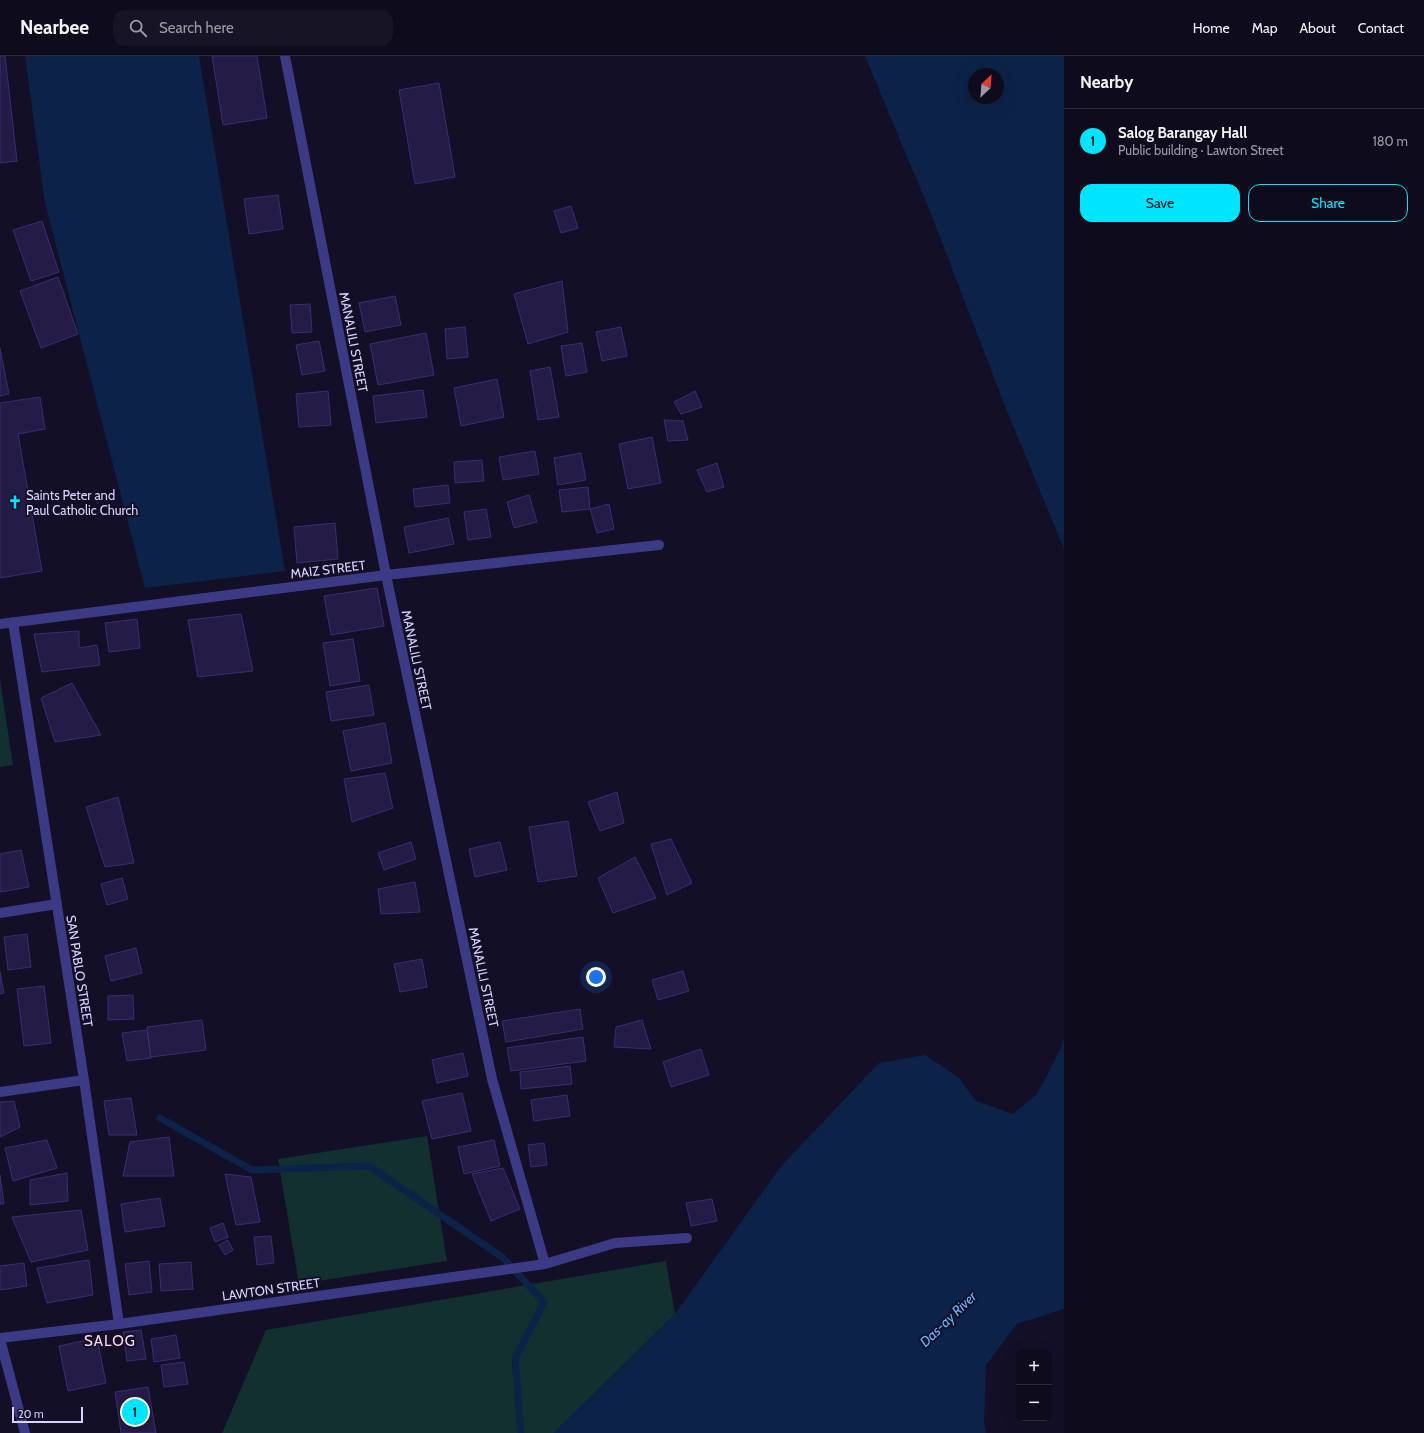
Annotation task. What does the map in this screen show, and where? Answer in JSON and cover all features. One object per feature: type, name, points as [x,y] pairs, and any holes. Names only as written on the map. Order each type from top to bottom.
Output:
[{"type":"street","name":"MANALILI STREET","points":[[285,56],[386,575],[492,1079],[545,1264]]},
{"type":"street","name":"MAIZ STREET","points":[[0,624],[386,575],[660,545]]},
{"type":"street","name":"SAN PABLO STREET","points":[[13,622],[84,1080],[119,1324]]},
{"type":"street","points":[[0,913],[57,904]]},
{"type":"street","points":[[0,1092],[84,1080]]},
{"type":"street","name":"LAWTON STREET","points":[[0,1338],[119,1324],[545,1264],[615,1243],[687,1238]]},
{"type":"street","points":[[0,1338],[24,1433]]},
{"type":"green space","points":[[0,679],[13,765],[0,767]]},
{"type":"green space","points":[[427,1136],[447,1261],[299,1284],[278,1159]]},
{"type":"green space","points":[[666,1261],[675,1314],[554,1433],[222,1433],[266,1330]]},
{"type":"water","points":[[25,56],[199,56],[285,571],[145,588],[45,203]]},
{"type":"water","points":[[865,56],[1064,56],[1064,549],[1005,406],[931,214]]},
{"type":"water","name":"Das-ay River","points":[[1064,1038],[1064,1309],[1017,1324],[986,1365],[984,1422],[986,1433],[554,1433],[675,1314],[782,1165],[879,1063],[925,1055],[958,1077],[976,1101],[1013,1114],[1037,1094],[1061,1048]]},
{"type":"building","points":[[0,56],[5,56],[17,161],[0,163]]},
{"type":"building","points":[[212,56],[257,56],[267,118],[223,125]]},
{"type":"building","points":[[439,83],[455,177],[415,184],[399,90]]},
{"type":"building","points":[[278,195],[283,229],[249,234],[244,199]]},
{"type":"building","points":[[571,206],[578,228],[561,233],[554,211]]},
{"type":"building","points":[[42,221],[59,272],[31,281],[13,230]]},
{"type":"building","points":[[58,277],[78,334],[41,348],[20,291]]},
{"type":"building","points":[[562,281],[568,332],[528,344],[514,294]]},
{"type":"building","points":[[395,296],[401,325],[365,332],[359,303]]},
{"type":"building","points":[[310,304],[312,332],[292,333],[290,305]]},
{"type":"building","points":[[465,327],[468,357],[447,359],[445,329]]},
{"type":"building","points":[[621,327],[627,356],[602,361],[596,332]]},
{"type":"building","points":[[426,333],[434,375],[378,385],[370,344]]},
{"type":"building","points":[[319,341],[325,371],[302,375],[296,345]]},
{"type":"building","points":[[582,343],[587,372],[566,376],[561,346]]},
{"type":"building","points":[[0,348],[9,394],[0,396]]},
{"type":"building","points":[[550,367],[559,417],[538,420],[530,371]]},
{"type":"building","points":[[497,379],[504,417],[461,426],[454,388]]},
{"type":"building","points":[[423,390],[427,417],[376,423],[373,396]]},
{"type":"building","points":[[328,391],[331,425],[299,427],[296,394]]},
{"type":"building","points":[[695,391],[702,407],[681,414],[674,402]]},
{"type":"building","name":"Saints Peter and Paul Catholic Church","points":[[40,397],[45,429],[18,434],[42,571],[0,578],[0,403]]},
{"type":"building","points":[[664,420],[683,421],[688,440],[668,441]]},
{"type":"building","points":[[652,437],[661,483],[628,489],[619,444]]},
{"type":"building","points":[[535,451],[539,474],[503,480],[499,457]]},
{"type":"building","points":[[581,453],[586,480],[558,485],[554,458]]},
{"type":"building","points":[[482,460],[484,481],[455,483],[454,462]]},
{"type":"building","points":[[717,463],[724,487],[707,492],[697,470]]},
{"type":"building","points":[[448,485],[450,503],[415,507],[413,489]]},
{"type":"building","points":[[588,487],[590,509],[562,512],[559,490]]},
{"type":"building","points":[[529,495],[537,522],[514,528],[507,502]]},
{"type":"building","points":[[609,504],[614,529],[597,533],[590,509]]},
{"type":"building","points":[[486,509],[491,537],[468,540],[464,512]]},
{"type":"building","points":[[448,518],[454,544],[409,553],[404,527]]},
{"type":"building","points":[[335,523],[338,559],[297,563],[294,527]]},
{"type":"building","points":[[377,588],[384,626],[331,635],[324,596]]},
{"type":"building","points":[[241,614],[253,671],[198,677],[188,620]]},
{"type":"building","points":[[137,619],[140,648],[109,652],[105,623]]},
{"type":"building","points":[[79,631],[79,648],[97,645],[100,665],[42,672],[34,634]]},
{"type":"building","points":[[353,639],[360,681],[330,686],[323,643]]},
{"type":"building","points":[[72,683],[101,735],[55,742],[41,698]]},
{"type":"building","points":[[369,685],[374,715],[331,721],[326,692]]},
{"type":"building","points":[[385,723],[392,763],[351,771],[343,731]]},
{"type":"building","points":[[385,773],[393,808],[352,822],[344,779]]},
{"type":"building","points":[[617,792],[624,823],[600,831],[588,802]]},
{"type":"building","points":[[118,797],[134,863],[105,867],[86,807]]},
{"type":"building","points":[[568,821],[577,876],[538,882],[529,827]]},
{"type":"building","points":[[671,839],[692,883],[667,895],[651,844]]},
{"type":"building","points":[[411,842],[416,859],[384,870],[378,853]]},
{"type":"building","points":[[500,842],[507,870],[475,877],[469,849]]},
{"type":"building","points":[[21,850],[29,887],[0,892],[0,854]]},
{"type":"building","points":[[635,857],[656,898],[613,913],[598,878]]},
{"type":"building","points":[[122,878],[128,899],[107,905],[101,884]]},
{"type":"building","points":[[415,882],[420,912],[381,914],[378,889]]},
{"type":"building","points":[[27,934],[31,967],[8,970],[4,937]]},
{"type":"building","points":[[136,948],[142,973],[111,981],[105,956]]},
{"type":"building","points":[[422,959],[427,987],[400,992],[394,964]]},
{"type":"building","points":[[683,971],[689,991],[658,1000],[652,980]]},
{"type":"building","points":[[0,972],[4,993],[0,994]]},
{"type":"building","points":[[44,986],[51,1043],[24,1046],[17,989]]},
{"type":"building","points":[[133,995],[134,1019],[108,1020],[108,996]]},
{"type":"building","points":[[580,1009],[583,1029],[506,1042],[502,1021]]},
{"type":"building","points":[[202,1020],[206,1050],[151,1057],[147,1027]]},
{"type":"building","points":[[642,1020],[651,1049],[614,1047],[616,1027]]},
{"type":"building","points":[[147,1030],[151,1058],[127,1061],[122,1033]]},
{"type":"building","points":[[583,1037],[586,1061],[511,1071],[507,1048]]},
{"type":"building","points":[[701,1049],[709,1075],[671,1087],[663,1062]]},
{"type":"building","points":[[463,1053],[468,1076],[437,1083],[432,1060]]},
{"type":"building","points":[[570,1066],[572,1084],[521,1089],[520,1072]]},
{"type":"building","points":[[462,1093],[471,1131],[432,1139],[422,1101]]},
{"type":"building","points":[[567,1095],[570,1116],[534,1121],[531,1100]]},
{"type":"building","points":[[131,1098],[137,1135],[109,1135],[104,1101]]},
{"type":"building","points":[[14,1101],[20,1127],[0,1137],[0,1102]]},
{"type":"building","points":[[169,1137],[174,1176],[123,1176],[130,1142]]},
{"type":"building","points":[[47,1140],[57,1168],[13,1181],[5,1148]]},
{"type":"building","points":[[494,1140],[500,1166],[464,1174],[458,1147]]},
{"type":"building","points":[[544,1143],[547,1165],[531,1167],[528,1145]]},
{"type":"building","points":[[503,1168],[520,1209],[491,1221],[472,1174]]},
{"type":"building","points":[[67,1173],[68,1201],[30,1205],[30,1180]]},
{"type":"building","points":[[225,1174],[251,1177],[260,1222],[236,1225]]},
{"type":"building","points":[[0,1175],[4,1204],[0,1204]]},
{"type":"building","points":[[160,1198],[165,1226],[125,1232],[121,1204]]},
{"type":"building","points":[[712,1199],[717,1221],[691,1226],[686,1203]]},
{"type":"building","points":[[81,1210],[88,1250],[31,1262],[12,1217]]},
{"type":"building","points":[[223,1223],[228,1237],[215,1242],[210,1228]]},
{"type":"building","points":[[271,1236],[274,1263],[257,1265],[254,1237]]},
{"type":"building","points":[[228,1240],[233,1250],[225,1255],[219,1245]]},
{"type":"building","points":[[89,1260],[93,1295],[47,1303],[37,1268]]},
{"type":"building","points":[[149,1261],[152,1292],[129,1295],[125,1264]]},
{"type":"building","points":[[191,1262],[193,1289],[161,1291],[159,1264]]},
{"type":"building","points":[[24,1263],[27,1286],[0,1290],[0,1266]]},
{"type":"building","points":[[141,1330],[146,1359],[127,1361],[123,1332]]},
{"type":"building","points":[[176,1335],[180,1358],[154,1362],[151,1339]]},
{"type":"building","points":[[97,1338],[106,1383],[68,1391],[59,1346]]},
{"type":"building","points":[[184,1362],[188,1384],[164,1387],[161,1365]]},
{"type":"building","points":[[148,1387],[156,1433],[121,1433],[115,1392]]},
{"type":"waterway","points":[[160,1118],[252,1170],[369,1166],[502,1257],[544,1302],[515,1359],[521,1433]]},
{"type":"place","name":"Saints Peter and Paul Catholic Church","points":[[15,502]]},
{"type":"place","name":"Salog Barangay Hall","points":[[135,1412]]},
{"type":"district","name":"SALOG","points":[[110,1341]]}]
